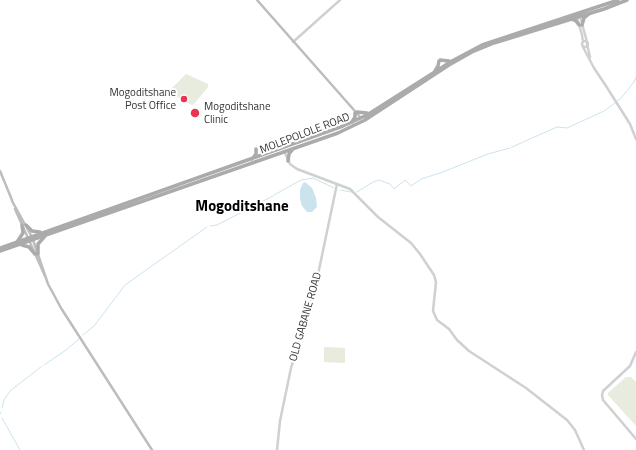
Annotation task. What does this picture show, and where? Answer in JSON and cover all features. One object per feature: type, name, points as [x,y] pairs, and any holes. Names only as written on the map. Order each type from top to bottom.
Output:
[{"type":"main road","points":[[256,0],[361,120]]},
{"type":"main road","name":"MOLEPOLOLE ROAD","points":[[44,234],[61,230],[209,178],[284,150],[324,132],[361,120],[472,49],[493,40],[578,15],[618,0]]},
{"type":"main road","name":"MOLEPOLOLE ROAD","points":[[0,251],[251,159],[284,150],[294,149],[338,133],[401,98],[472,52],[494,43],[570,19],[578,15],[592,13],[627,0]]},
{"type":"main road","points":[[570,19],[576,21],[581,26],[584,18],[592,13]]},
{"type":"main road","points":[[434,72],[439,61],[452,61]]},
{"type":"main road","points":[[355,112],[364,114],[370,113]]},
{"type":"main road","points":[[351,123],[355,117],[355,112]]},
{"type":"main road","points":[[251,159],[256,154],[256,149]]},
{"type":"main road","points":[[289,162],[289,154],[294,149]]},
{"type":"main road","points":[[217,168],[222,170]]},
{"type":"main road","points":[[0,171],[12,201],[31,239],[46,278],[64,314],[152,450]]},
{"type":"main road","points":[[200,177],[209,178]]},
{"type":"main road","points":[[152,198],[158,199]]},
{"type":"main road","points":[[24,225],[32,231],[44,234],[39,242],[37,254]]},
{"type":"main road","points":[[16,242],[24,233],[24,225]]},
{"type":"main road","points":[[61,230],[67,231]]},
{"type":"main road","name":"MOLEPOLOLE ROAD","points":[[0,248],[16,242],[31,239]]},
{"type":"main road","points":[[21,244],[29,247],[37,254]]},
{"type":"street","points":[[293,42],[340,0]]},
{"type":"street","points":[[578,15],[583,35],[583,47],[595,70],[630,124],[636,139]]},
{"type":"street","points":[[583,35],[595,70]]},
{"type":"street","points":[[583,42],[587,43]]},
{"type":"street","points":[[583,47],[586,46],[587,43]]},
{"type":"street","points":[[284,150],[289,162],[297,169],[350,189],[376,215],[411,243],[433,272],[435,279],[433,311],[437,320],[448,328],[460,343],[469,351],[526,388],[570,422],[584,450]]},
{"type":"street","name":"OLD GABANE ROAD","points":[[277,450],[281,413],[291,368],[318,277],[338,184]]},
{"type":"street","points":[[636,352],[630,366],[604,391],[602,395],[603,400],[636,439]]},
{"type":"shaded area","points":[[186,74],[208,84],[208,87],[192,105],[170,93],[170,90]]},
{"type":"shaded area","points":[[324,347],[345,348],[345,363],[324,362]]},
{"type":"shaded area","points":[[626,377],[631,377],[636,382],[636,426],[608,395],[608,393]]},
{"type":"water","points":[[305,182],[312,188],[316,198],[317,207],[312,212],[307,212],[302,206],[300,199],[300,190]]},
{"type":"waterway","points":[[617,101],[634,82],[636,77]]},
{"type":"waterway","points":[[512,147],[557,127],[567,128],[604,111],[615,103]]},
{"type":"waterway","points":[[357,192],[379,180],[390,184],[394,189],[405,180],[411,186],[421,179],[488,154],[510,148]]},
{"type":"waterway","points":[[274,195],[301,180],[313,178],[334,188]]},
{"type":"waterway","points":[[340,190],[351,192]]},
{"type":"waterway","points":[[210,226],[217,225],[273,196]]},
{"type":"waterway","points":[[83,335],[94,326],[125,285],[207,227]]},
{"type":"waterway","points":[[44,365],[79,339]]},
{"type":"waterway","points":[[2,408],[4,400],[10,391],[42,366]]},
{"type":"waterway","points":[[2,418],[20,450]]},
{"type":"place","name":"Mogoditshane Post Office","points":[[184,99]]},
{"type":"place","name":"Mogoditshane Clinic","points":[[195,113]]},
{"type":"district","name":"Mogoditshane","points":[[242,207]]}]
